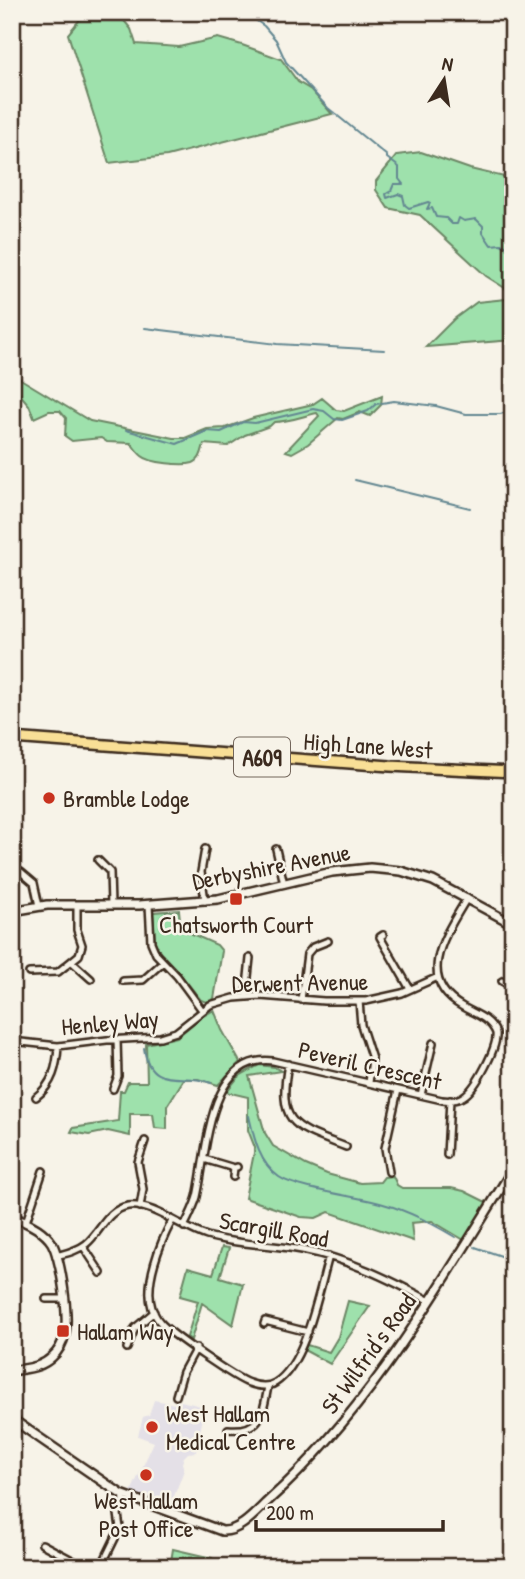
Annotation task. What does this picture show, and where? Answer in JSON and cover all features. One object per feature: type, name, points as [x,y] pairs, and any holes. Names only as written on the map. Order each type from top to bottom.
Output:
[{"type":"main road","name":"High Lane West","points":[[12,738],[390,766],[513,772]]},
{"type":"street","points":[[205,849],[201,876],[205,901]]},
{"type":"street","points":[[276,849],[275,863],[284,884]]},
{"type":"street","points":[[98,860],[106,864],[111,875],[111,905]]},
{"type":"street","name":"Derbyshire Avenue","points":[[149,905],[205,901],[332,872],[377,868],[420,876],[513,924]]},
{"type":"street","points":[[21,872],[34,883],[39,906]]},
{"type":"street","points":[[438,977],[440,945],[467,898]]},
{"type":"street","points":[[29,973],[58,972],[81,952],[82,945],[77,930],[77,905]]},
{"type":"street","points":[[12,911],[39,906],[149,905],[151,943],[162,963],[174,973],[202,1010]]},
{"type":"street","points":[[383,935],[380,937],[410,989]]},
{"type":"street","points":[[301,1000],[307,954],[313,947],[328,941]]},
{"type":"street","points":[[246,996],[250,958]]},
{"type":"street","points":[[72,962],[91,979]]},
{"type":"street","points":[[123,981],[146,978],[162,963]]},
{"type":"street","name":"Derwent Avenue","points":[[202,1010],[225,1000],[246,996],[359,1001],[383,998],[438,977]]},
{"type":"street","name":"Peveril Crescent","points":[[184,1227],[195,1203],[217,1097],[240,1068],[262,1060],[288,1064],[450,1101],[461,1098],[470,1091],[495,1048],[497,1040],[493,1025],[454,1001],[438,977]]},
{"type":"street","points":[[502,981],[512,985]]},
{"type":"street","points":[[359,1001],[361,1025],[373,1063],[369,1083]]},
{"type":"street","name":"Henley Way","points":[[12,1041],[58,1046],[167,1036],[180,1029],[202,1010]]},
{"type":"street","points":[[117,1039],[117,1085]]},
{"type":"street","points":[[421,1095],[428,1051],[433,1043]]},
{"type":"street","points":[[41,1095],[54,1074],[58,1046]]},
{"type":"street","points":[[288,1064],[283,1093],[291,1120],[334,1146],[346,1147]]},
{"type":"street","points":[[388,1172],[390,1160],[385,1146],[398,1090]]},
{"type":"street","points":[[447,1156],[450,1101]]},
{"type":"street","points":[[56,1256],[83,1247],[114,1212],[128,1206],[140,1207],[144,1189],[138,1152],[145,1141]]},
{"type":"street","points":[[204,1159],[236,1168],[233,1177]]},
{"type":"street","name":"St Wilfrid's Road","points":[[125,1496],[224,1531],[236,1528],[258,1510],[333,1434],[373,1386],[513,1169]]},
{"type":"street","points":[[26,1222],[37,1179],[43,1171]]},
{"type":"street","name":"Scargill Road","points":[[140,1207],[184,1227],[227,1241],[296,1249],[329,1256],[381,1275],[430,1301]]},
{"type":"street","points":[[12,1217],[26,1222],[46,1236],[52,1245],[63,1299],[65,1329],[58,1351],[49,1360],[37,1367],[12,1371]]},
{"type":"street","points":[[172,1221],[163,1237],[156,1261],[150,1296],[154,1312],[164,1326],[245,1381],[268,1386],[278,1381],[289,1367],[308,1332],[329,1256]]},
{"type":"street","points":[[83,1247],[93,1267],[101,1273]]},
{"type":"street","points":[[46,1299],[63,1299]]},
{"type":"street","points":[[130,1345],[137,1325],[154,1312]]},
{"type":"street","points":[[264,1324],[265,1321],[308,1332]]},
{"type":"street","points":[[176,1396],[184,1369],[196,1348]]},
{"type":"street","points":[[228,1429],[244,1429],[255,1424],[262,1413],[268,1386]]},
{"type":"street","points":[[12,1419],[125,1496],[118,1514],[120,1528],[101,1567]]},
{"type":"street","points":[[46,1544],[85,1567]]},
{"type":"shaded area","points":[[154,1400],[180,1405],[181,1401],[205,1407],[196,1452],[188,1453],[184,1457],[184,1470],[170,1507],[130,1494],[154,1442],[138,1436],[143,1417],[149,1415]]},
{"type":"green space","points":[[86,12],[117,12],[131,29],[136,44],[179,47],[218,38],[281,59],[298,82],[311,90],[332,114],[167,156],[109,163],[68,34]]},
{"type":"green space","points":[[421,152],[470,169],[513,179],[513,340],[426,347],[454,319],[477,302],[506,299],[511,292],[486,276],[420,215],[388,208],[376,190],[376,181],[397,155]]},
{"type":"green space","points":[[14,375],[90,421],[174,438],[185,438],[207,429],[225,428],[253,418],[313,404],[322,398],[336,410],[344,411],[382,396],[381,405],[370,416],[360,412],[343,419],[338,418],[308,444],[292,453],[286,451],[319,416],[317,413],[274,422],[228,446],[204,444],[196,462],[175,464],[146,458],[131,443],[107,442],[101,438],[72,441],[65,436],[66,418],[60,411],[49,411],[34,418],[29,405],[12,385]]},
{"type":"green space","points":[[179,910],[181,929],[217,945],[222,951],[214,999],[206,1002],[201,1000],[162,957],[155,942],[153,912]]},
{"type":"green space","points":[[214,1010],[240,1062],[218,1085],[198,1079],[184,1079],[167,1106],[167,1129],[155,1128],[153,1114],[130,1114],[130,1136],[108,1131],[89,1135],[71,1132],[73,1128],[118,1121],[120,1091],[124,1091],[128,1082],[147,1082],[146,1044],[177,1037]]},
{"type":"green space","points":[[259,1065],[281,1071],[249,1076],[265,1133],[273,1146],[327,1174],[360,1183],[380,1182],[384,1177],[393,1176],[397,1185],[402,1188],[451,1188],[464,1191],[488,1203],[464,1240],[432,1221],[411,1223],[413,1241],[329,1212],[316,1218],[301,1217],[245,1198],[255,1148],[248,1130],[248,1097],[226,1092],[239,1076]]},
{"type":"green space","points":[[222,1247],[229,1248],[220,1277],[243,1284],[233,1325],[202,1303],[191,1340],[187,1337],[198,1301],[180,1296],[188,1267],[213,1274]]},
{"type":"green space","points":[[348,1301],[370,1306],[330,1364],[304,1350],[307,1345],[329,1352],[338,1337]]},
{"type":"green space","points":[[173,1549],[212,1558],[210,1567],[170,1567]]},
{"type":"waterway","points":[[244,12],[264,26],[276,40],[286,62],[328,108],[399,167],[399,179],[403,184],[394,184],[386,194],[387,198],[398,194],[403,196],[405,205],[409,208],[428,202],[430,203],[427,209],[432,208],[436,217],[446,218],[452,224],[457,224],[459,218],[464,221],[476,219],[483,226],[483,233],[491,245],[501,244],[513,250]]},
{"type":"waterway","points":[[145,328],[277,344],[384,350]]},
{"type":"waterway","points":[[126,430],[177,444],[207,431],[221,432],[243,422],[255,423],[313,409],[342,420],[368,411],[376,404],[394,401],[436,406],[466,414],[500,414],[513,411]]},
{"type":"waterway","points":[[355,480],[470,508]]},
{"type":"waterway","points":[[144,1048],[147,1062],[160,1075],[211,1083]]},
{"type":"waterway","points":[[249,1116],[262,1157],[279,1177],[310,1188],[394,1207],[455,1237]]},
{"type":"waterway","points":[[475,1247],[513,1260]]},
{"type":"place","name":"Bramble Lodge","points":[[49,798]]},
{"type":"place","name":"Chatsworth Court","points":[[236,899]]},
{"type":"place","name":"Hallam Way","points":[[63,1331]]},
{"type":"place","name":"West Hallam Medical Centre","points":[[152,1427]]},
{"type":"place","name":"West Hallam Post Office","points":[[146,1475]]}]
